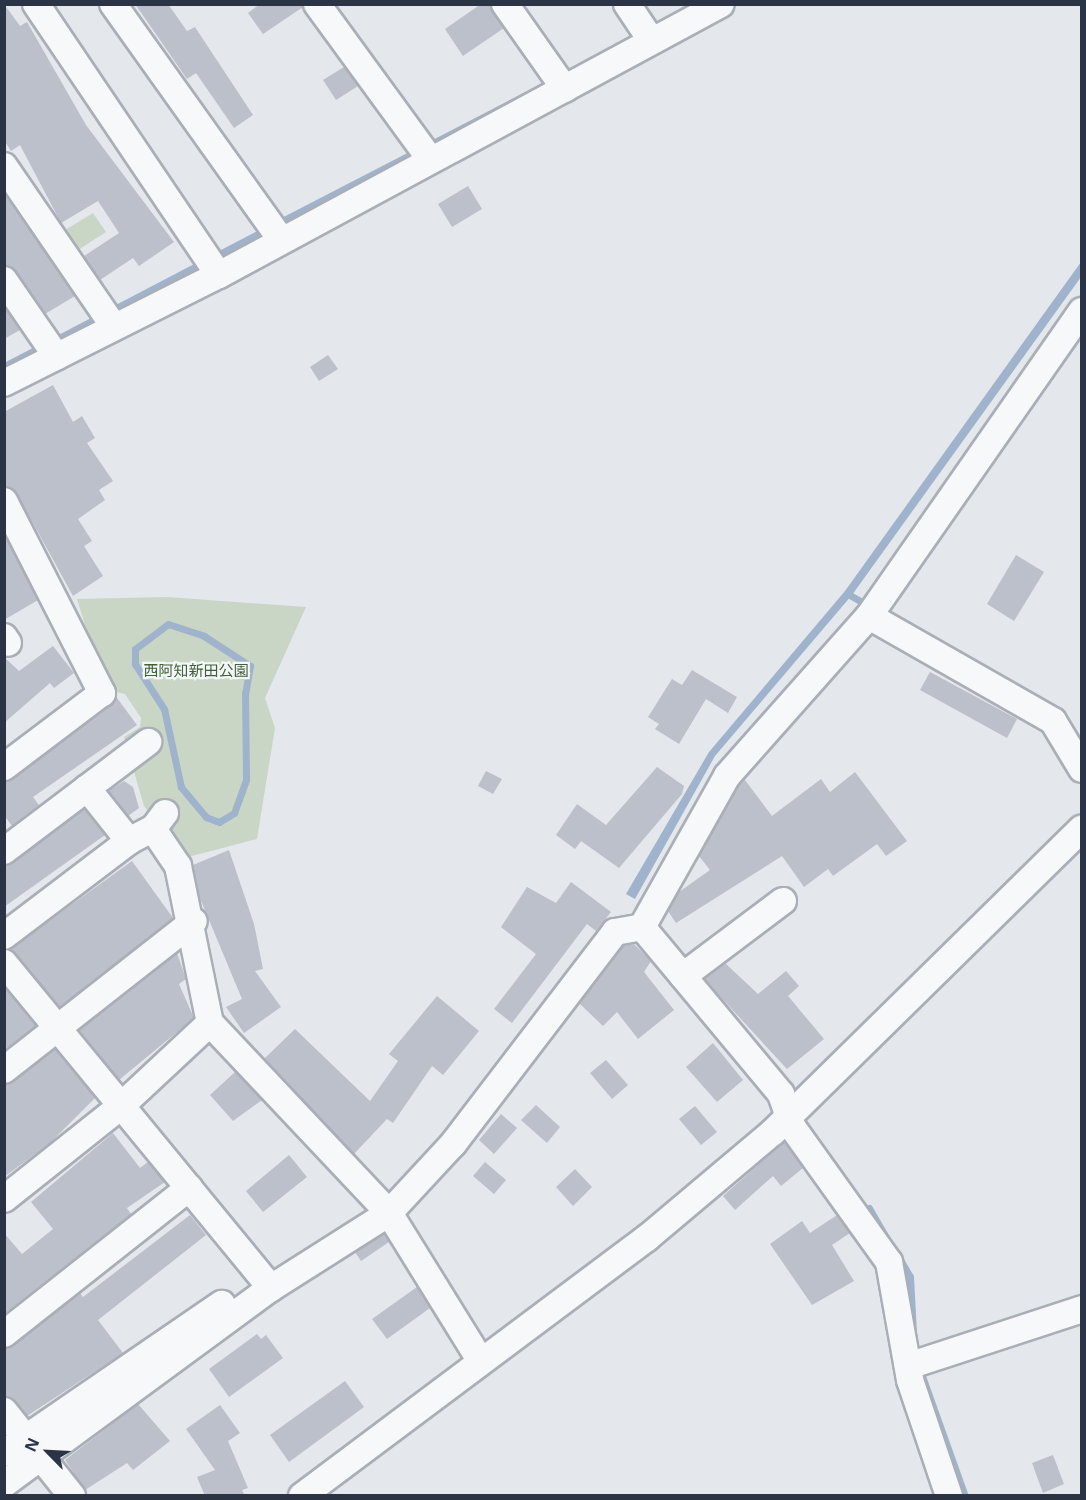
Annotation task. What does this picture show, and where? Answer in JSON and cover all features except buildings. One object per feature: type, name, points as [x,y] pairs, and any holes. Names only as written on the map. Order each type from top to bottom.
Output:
[{"type":"street","points":[[36,4],[218,274]]},
{"type":"street","points":[[112,4],[280,238]]},
{"type":"street","points":[[317,4],[430,158]]},
{"type":"street","points":[[505,4],[565,88]]},
{"type":"street","points":[[4,383],[112,324],[218,274],[280,238],[565,88],[641,26],[721,4]]},
{"type":"street","points":[[4,166],[112,324]]},
{"type":"street","points":[[4,280],[56,356]]},
{"type":"street","points":[[642,927],[727,776],[869,616],[1082,310]]},
{"type":"street","points":[[4,501],[102,693],[4,767]]},
{"type":"street","points":[[869,616],[1053,721],[1082,769]]},
{"type":"street","points":[[4,851],[148,742]]},
{"type":"street","points":[[87,788],[129,841]]},
{"type":"street","points":[[4,936],[160,820],[178,866],[194,921],[210,1023],[389,1213],[480,1360]]},
{"type":"street","points":[[302,1496],[480,1360],[647,1238],[789,1113],[1082,828]]},
{"type":"street","points":[[683,976],[783,902]]},
{"type":"street","points":[[4,1070],[194,921]]},
{"type":"street","points":[[642,927],[781,1094],[793,1128],[889,1262],[908,1366],[949,1496]]},
{"type":"street","points":[[4,1484],[34,1449],[266,1282],[389,1213],[453,1144],[615,932],[642,927]]},
{"type":"street","points":[[4,963],[266,1282]]},
{"type":"street","points":[[7,1192],[121,1106],[210,1023]]},
{"type":"street","points":[[4,1334],[189,1188]]},
{"type":"street","points":[[908,1366],[1082,1309]]},
{"type":"street","points":[[4,1411],[72,1496]]},
{"type":"street","points":[[4,1454],[34,1449]]},
{"type":"green space","points":[[93,213],[106,232],[75,252],[62,232]]},
{"type":"green space","name":"西阿知新田公園","points":[[167,597],[306,607],[265,698],[275,728],[257,839],[184,858],[144,806],[124,737],[140,727],[141,718],[125,694],[105,690],[77,599]]},
{"type":"water","points":[[1081,262],[1081,277],[852,595],[715,756],[635,899],[626,894],[709,752],[845,591]]},
{"type":"waterway","points":[[276,224],[541,87]]},
{"type":"waterway","points":[[53,341],[267,229]]},
{"type":"waterway","points":[[4,366],[43,346]]},
{"type":"waterway","points":[[848,594],[869,606]]},
{"type":"waterway","points":[[168,624],[204,636],[250,666],[245,693],[246,780],[234,813],[219,822],[206,817],[181,787],[164,709],[135,664],[135,649],[168,624]]},
{"type":"waterway","points":[[869,1208],[886,1237]]},
{"type":"waterway","points":[[898,1256],[910,1277],[913,1332]]},
{"type":"waterway","points":[[922,1376],[965,1496]]}]
